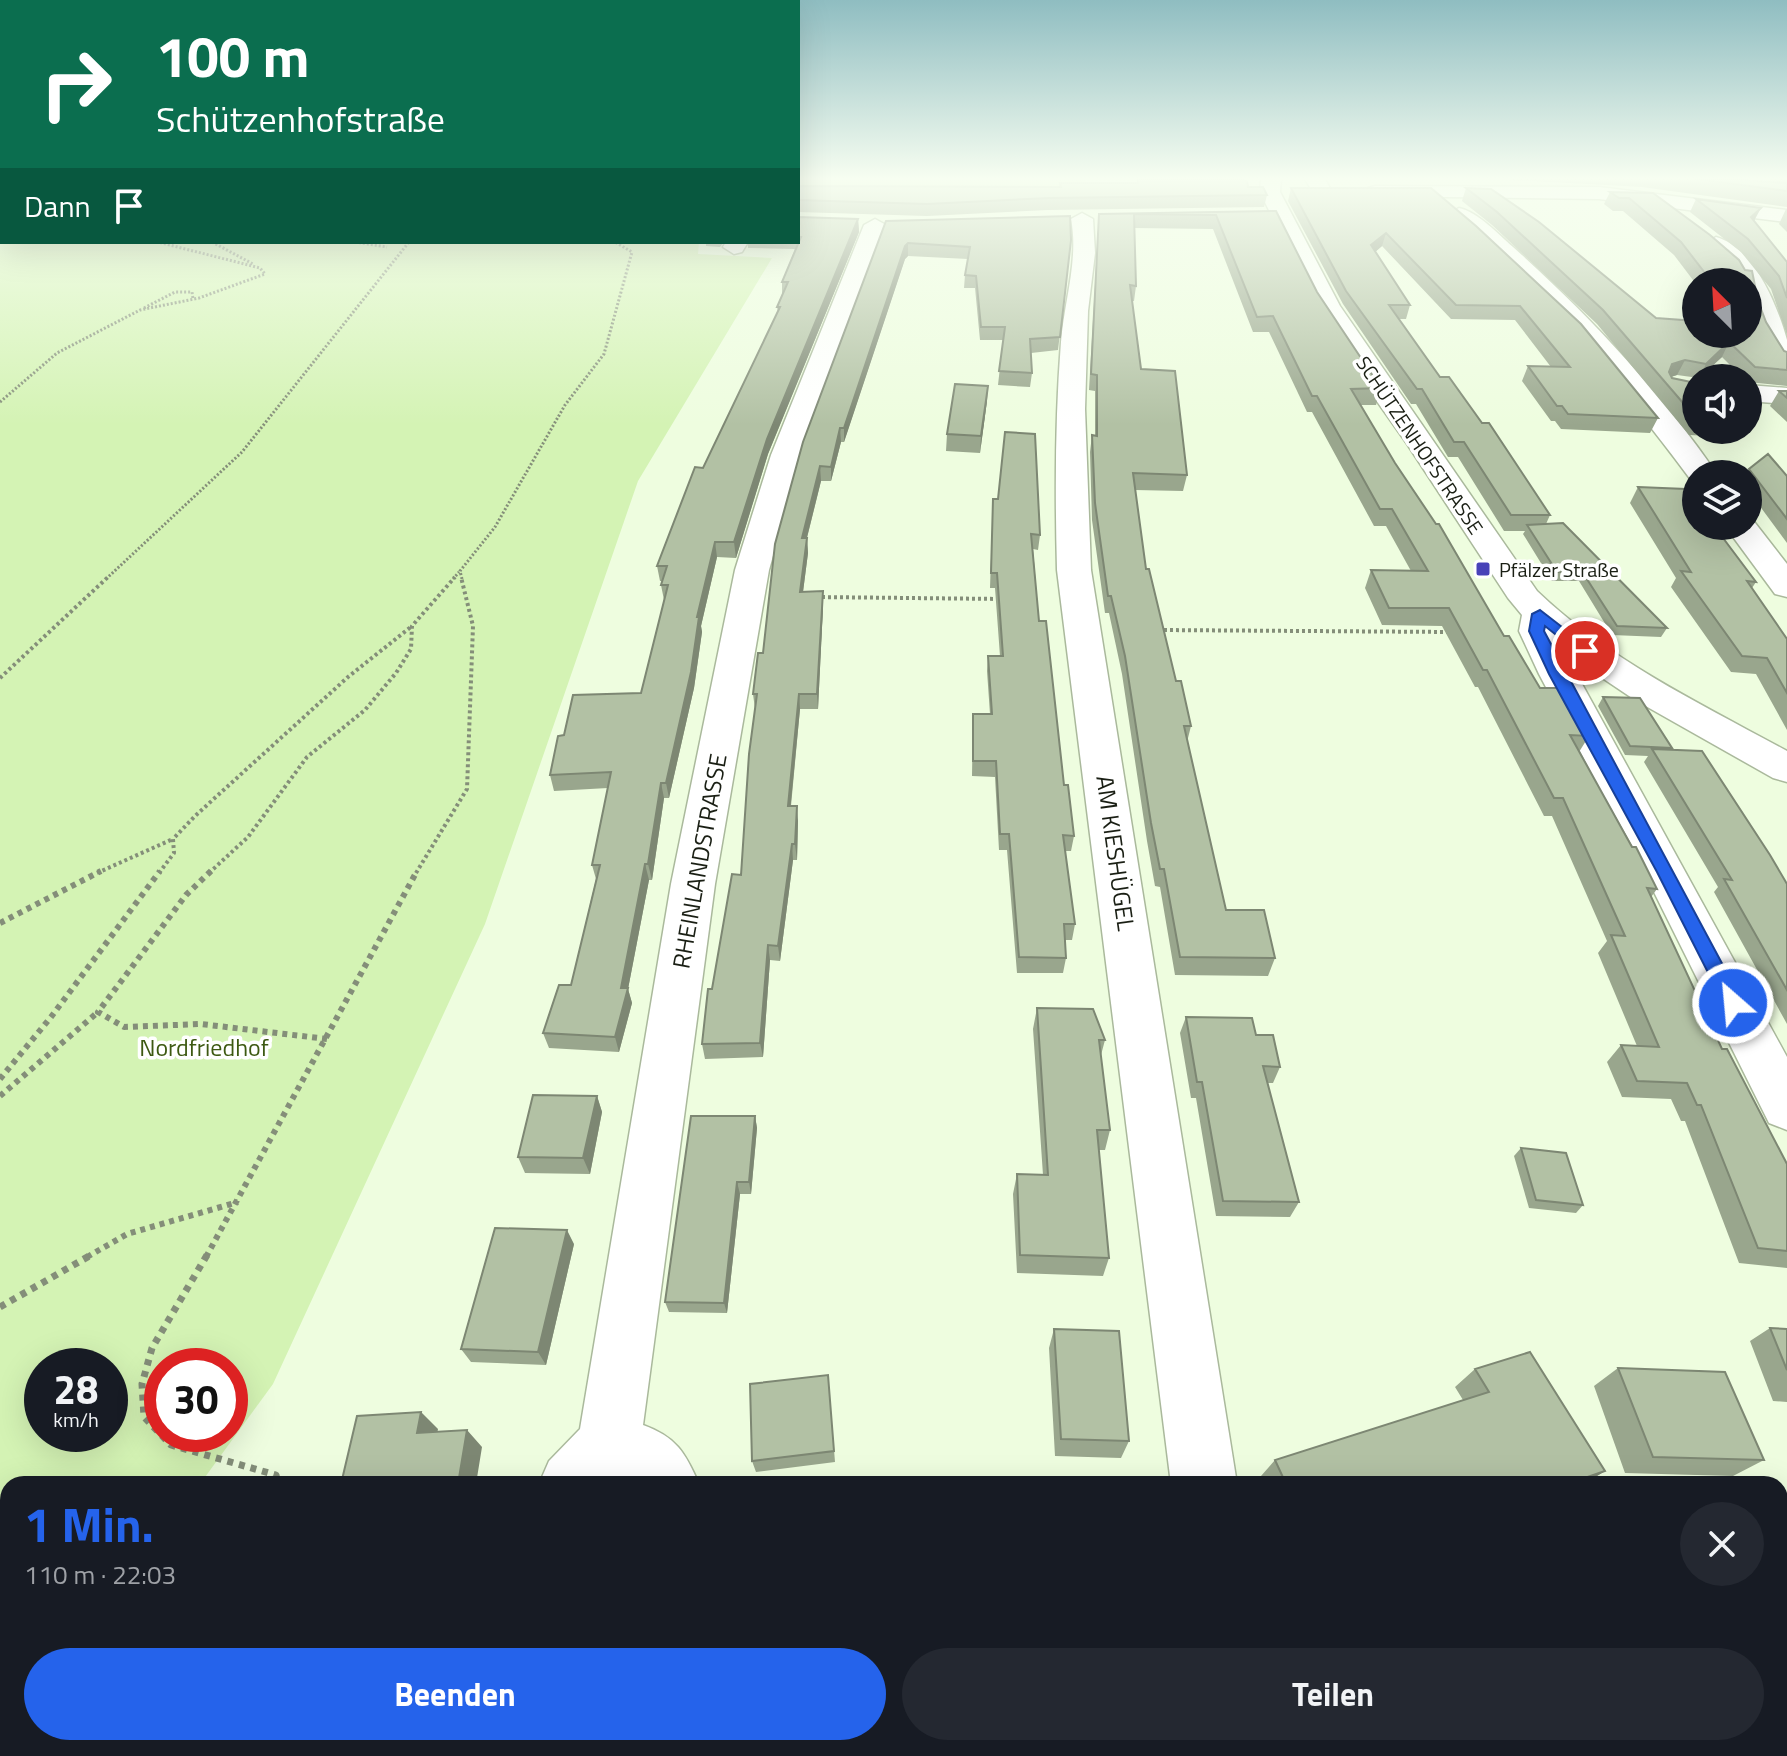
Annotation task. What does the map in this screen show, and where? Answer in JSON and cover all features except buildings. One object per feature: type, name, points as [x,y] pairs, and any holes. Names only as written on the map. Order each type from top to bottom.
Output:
[{"type":"street","name":"RHEINLANDSTRASSE","points":[[660,1476],[647,1458],[591,1464],[693,884],[759,542],[786,455],[864,261]]},
{"type":"street","name":"AM KIESHÜGEL","points":[[1082,261],[1069,441],[1074,570],[1203,1476]]},
{"type":"street","name":"SCHÜTZENHOFSTRASSE","points":[[1302,261],[1377,383],[1420,441],[1513,581],[1540,614],[1602,663],[1787,768]]},
{"type":"street","points":[[1512,261],[1586,331],[1691,460]]},
{"type":"street","points":[[1734,261],[1743,268],[1761,298],[1770,333],[1787,358]]},
{"type":"street","points":[[1762,394],[1787,396]]},
{"type":"street","points":[[1752,540],[1787,587]]},
{"type":"street","points":[[1540,614],[1537,631],[1557,674],[1666,872],[1787,1107]]},
{"type":"path","points":[[232,261],[260,268]]},
{"type":"path","points":[[140,310],[193,299],[265,274],[247,261]]},
{"type":"path","points":[[0,678],[242,452],[394,261]]},
{"type":"path","points":[[0,923],[112,865],[173,839],[348,677],[412,626],[495,527],[565,405],[604,354],[630,261]]},
{"type":"path","points":[[0,402],[57,353],[175,292],[192,292],[193,299]]},
{"type":"path","points":[[276,1476],[171,1445],[144,1417],[142,1384],[152,1348],[239,1202],[407,888],[467,789],[473,626],[460,571]]},
{"type":"path","points":[[747,597],[1463,633]]},
{"type":"path","points":[[0,1096],[98,1012],[186,895],[248,837],[307,757],[365,710],[396,673],[411,649],[412,626]]},
{"type":"path","points":[[0,1079],[51,1017],[174,853],[173,839]]},
{"type":"path","points":[[98,1012],[124,1027],[201,1024],[327,1039]]},
{"type":"path","points":[[0,1307],[127,1234],[239,1202]]},
{"type":"green space","name":"Nordfriedhof","points":[[0,261],[770,261],[638,481],[485,924],[273,1384],[248,1418],[248,1348],[144,1348],[144,1452],[223,1452],[206,1476],[0,1476]]},
{"type":"place","name":"Pfälzer Straße","points":[[1483,569]]},
{"type":"route","points":[[1585,651],[1540,614],[1537,631],[1557,674],[1666,872],[1733,1003]]}]
